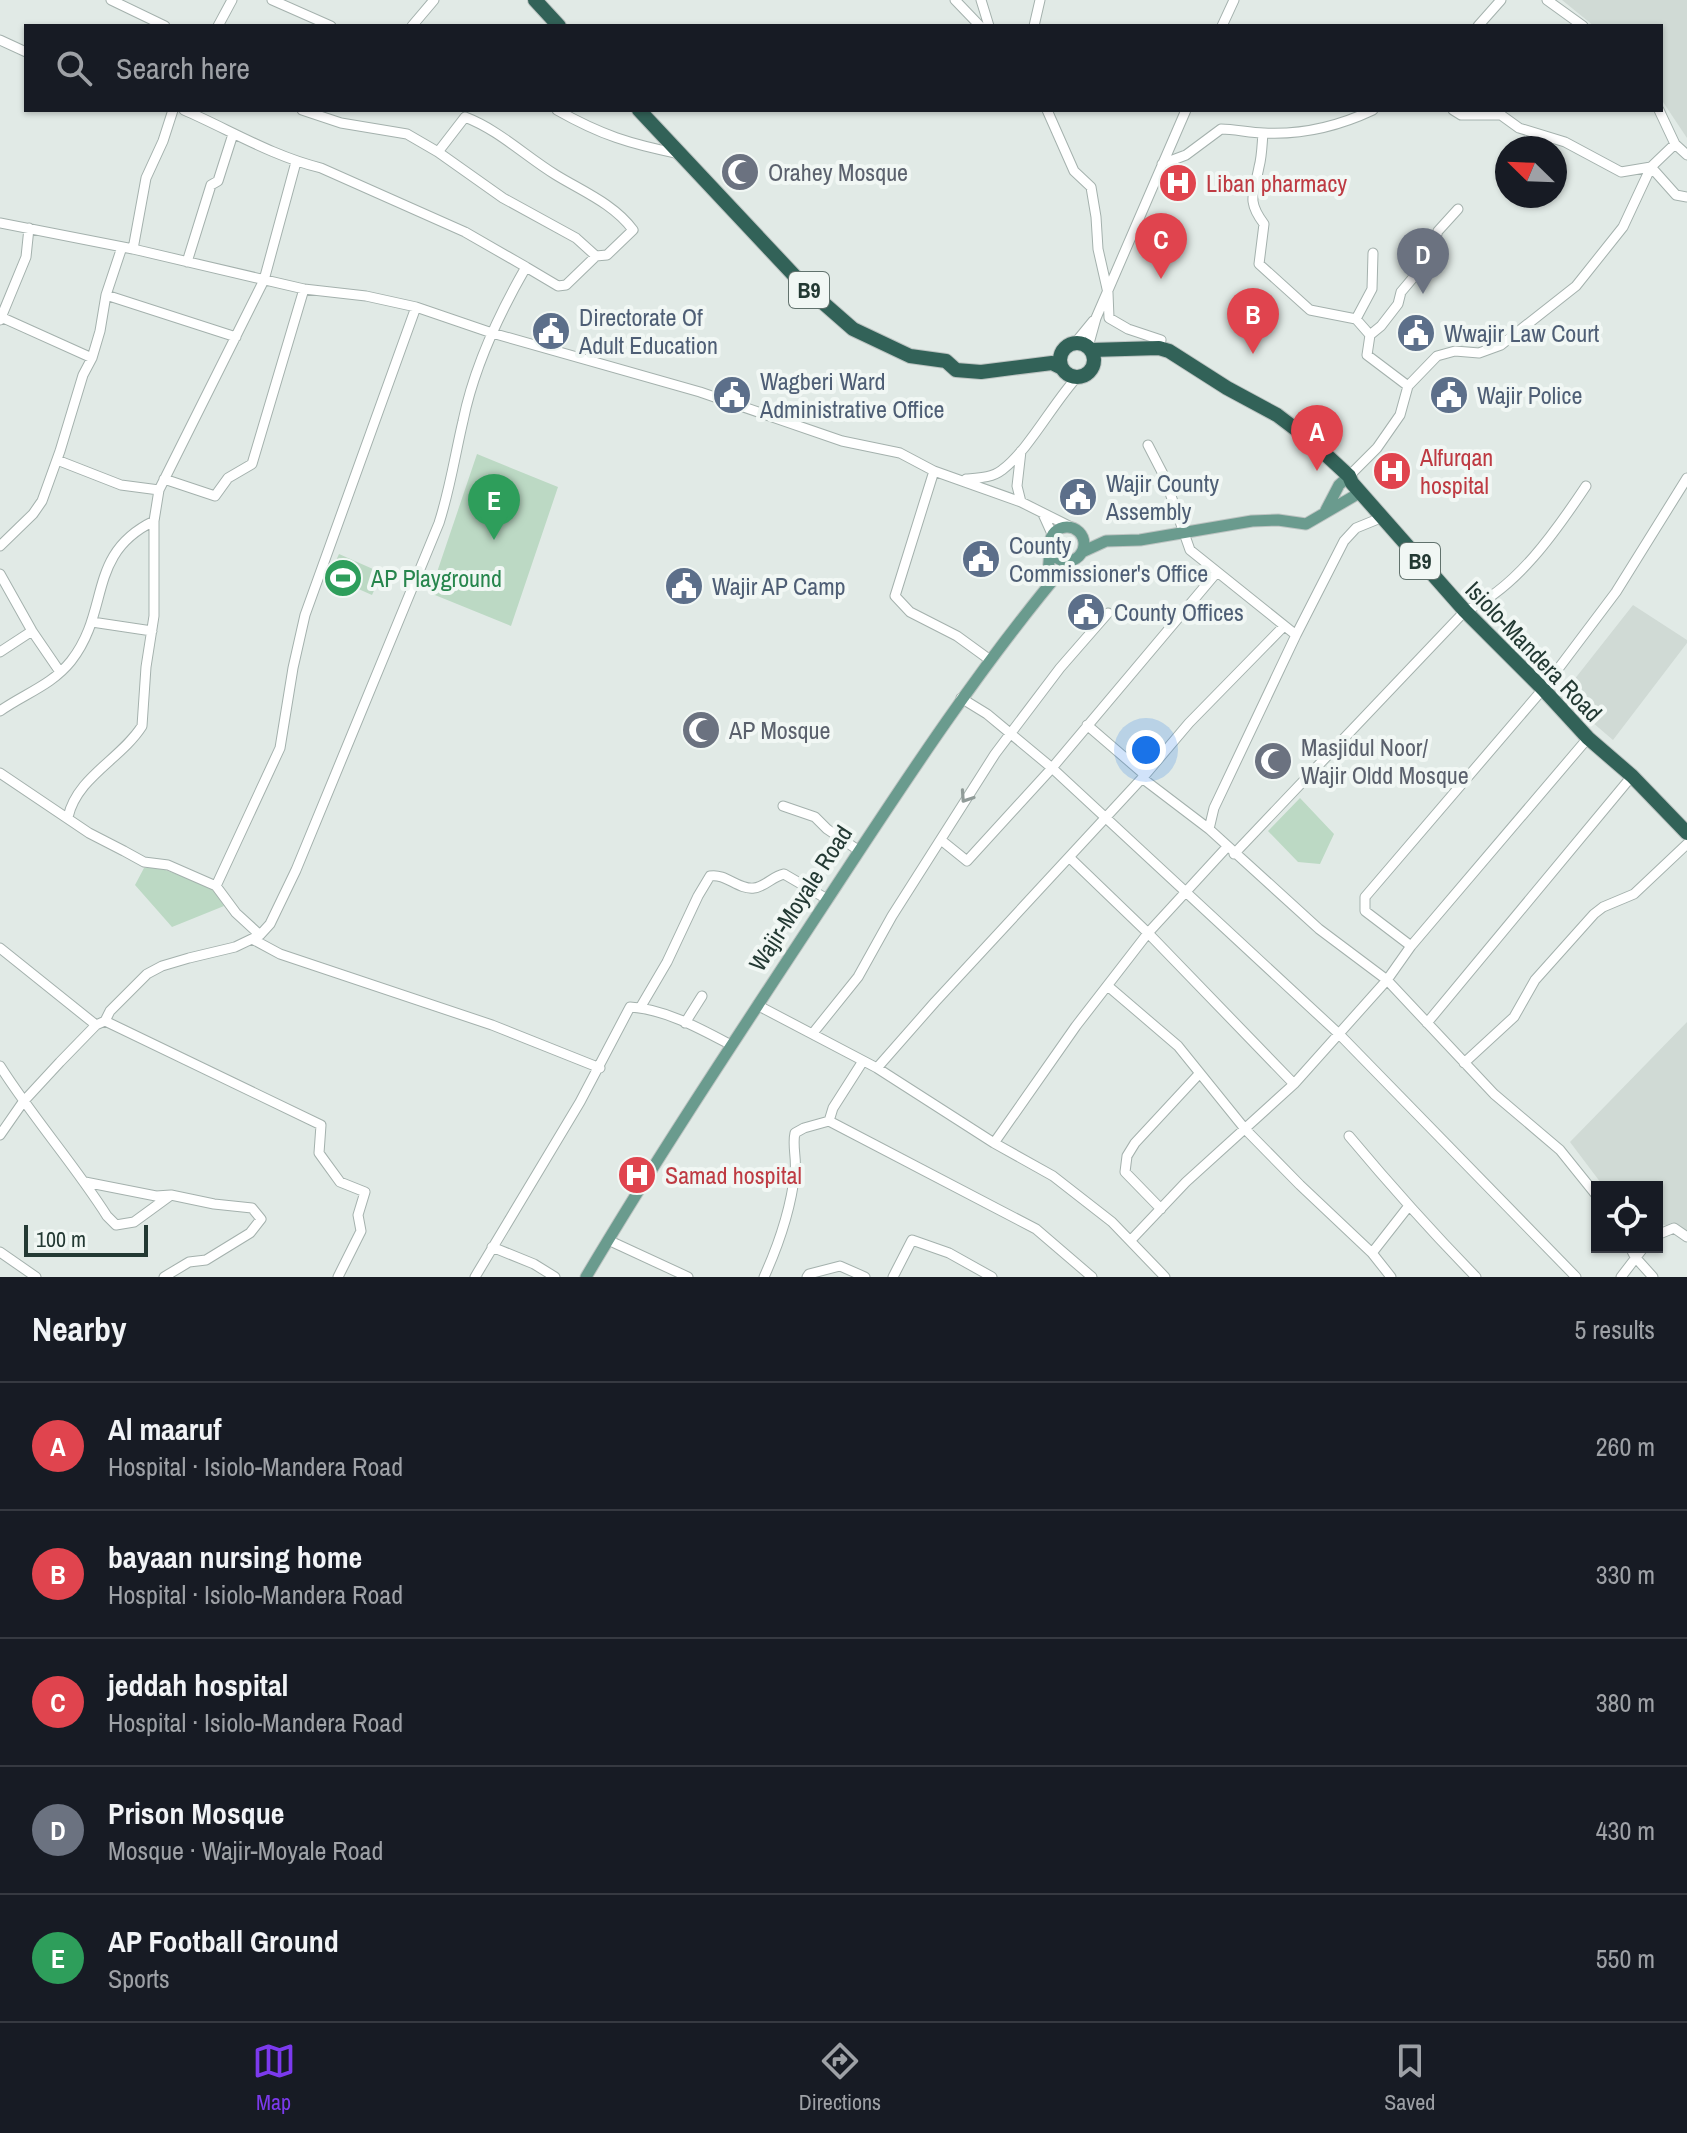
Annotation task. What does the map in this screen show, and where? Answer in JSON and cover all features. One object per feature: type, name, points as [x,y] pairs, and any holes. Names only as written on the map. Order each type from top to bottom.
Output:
[{"type":"highway","points":[[535,0],[557,24]]},
{"type":"highway","name":"Isiolo-Mandera Road","points":[[641,112],[805,287],[853,329],[910,356],[946,361],[956,370],[981,372],[1052,363],[1074,371]]},
{"type":"highway","points":[[1079,347],[1093,359],[1074,371],[1060,359],[1079,347]]},
{"type":"highway","name":"Isiolo-Mandera Road","points":[[1030,365],[1049,354],[1079,347],[1119,350],[1159,348],[1190,362],[1227,388],[1277,415],[1349,476],[1465,611],[1588,738],[1632,776],[1687,833]]},
{"type":"highway","points":[[1074,371],[1119,350]]},
{"type":"main road","points":[[1326,511],[1339,485],[1349,476]]},
{"type":"main road","points":[[1047,588],[1052,534],[1057,529],[1075,530],[1106,541],[1140,540],[1252,521],[1278,520],[1306,524],[1361,492]]},
{"type":"main road","points":[[1075,530],[1084,545],[1082,552]]},
{"type":"main road","points":[[1050,549],[1056,558],[1069,561],[1106,541]]},
{"type":"main road","name":"Wajir-Moyale Road","points":[[586,1277],[858,850],[961,698],[1069,561]]},
{"type":"street","points":[[111,0],[161,24]]},
{"type":"street","points":[[219,24],[232,0]]},
{"type":"street","points":[[272,0],[326,24]]},
{"type":"street","points":[[414,24],[434,0]]},
{"type":"street","points":[[955,0],[978,24]]},
{"type":"street","points":[[981,0],[988,24]]},
{"type":"street","points":[[1034,24],[1040,0]]},
{"type":"street","points":[[1223,24],[1234,0]]},
{"type":"street","points":[[1480,24],[1501,0]]},
{"type":"street","points":[[1547,0],[1580,24]]},
{"type":"street","points":[[0,40],[24,51]]},
{"type":"street","points":[[133,249],[146,178],[172,112]]},
{"type":"street","points":[[188,112],[296,162],[321,168],[465,232],[558,286],[566,285],[596,256],[607,255],[633,230],[626,220],[597,197],[555,174],[503,137],[465,117],[438,152]]},
{"type":"street","points":[[561,112],[589,128],[627,143],[683,154]]},
{"type":"street","points":[[1048,112],[1074,171],[1091,187],[1098,249],[1108,293],[1109,318],[1128,329],[1161,340],[1159,348]]},
{"type":"street","points":[[1079,347],[1108,293],[1185,112]]},
{"type":"street","points":[[1162,164],[1186,155],[1221,129],[1299,133],[1351,121],[1369,112]]},
{"type":"street","points":[[1456,112],[1461,115],[1501,115],[1519,128],[1565,142],[1621,172],[1651,167]]},
{"type":"street","points":[[1660,112],[1675,144],[1687,155]]},
{"type":"street","points":[[317,113],[341,123],[407,134],[510,202],[576,238],[596,256]]},
{"type":"street","points":[[1263,133],[1260,167],[1251,196],[1255,212],[1264,224],[1259,264],[1310,310],[1356,319],[1370,335]]},
{"type":"street","points":[[187,262],[211,185],[218,181],[233,134]]},
{"type":"street","points":[[1349,476],[1377,448],[1400,415],[1408,386],[1437,356],[1455,351],[1479,353],[1501,345],[1576,286],[1623,227],[1651,167],[1675,144]]},
{"type":"street","points":[[68,817],[71,803],[85,785],[142,726],[152,631],[156,544],[154,521],[159,490],[264,280],[296,162]]},
{"type":"street","points":[[1651,167],[1676,195],[1687,197]]},
{"type":"street","points":[[1408,386],[1367,355],[1370,335],[1398,304],[1401,292],[1428,260],[1438,231],[1458,209]]},
{"type":"street","points":[[0,223],[133,249],[304,289],[366,296],[416,307],[492,333],[700,392],[842,441],[900,453],[934,471],[1021,502],[1075,530]]},
{"type":"street","points":[[29,228],[26,257],[1,319],[92,358]]},
{"type":"street","points":[[0,546],[42,501],[83,375],[92,358],[106,295],[122,247]]},
{"type":"street","points":[[1356,319],[1372,289],[1373,253]]},
{"type":"street","points":[[0,1135],[23,1102],[147,974],[257,937],[270,924],[296,870],[439,523],[450,489],[463,419],[492,333],[503,306],[526,267]]},
{"type":"street","points":[[164,479],[215,496],[228,478],[252,464],[304,289]]},
{"type":"street","points":[[106,295],[236,337]]},
{"type":"street","points":[[216,886],[280,748],[305,615],[416,307]]},
{"type":"street","points":[[963,480],[987,477],[1002,471],[1021,451],[1074,371]]},
{"type":"street","points":[[1148,445],[1164,476],[1190,550],[1296,635]]},
{"type":"street","points":[[1021,451],[1017,486],[1021,502]]},
{"type":"street","points":[[57,460],[121,485],[159,490]]},
{"type":"street","points":[[934,471],[895,596],[910,612],[957,636],[990,660]]},
{"type":"street","points":[[1411,946],[1365,911],[1365,897],[1543,689],[1616,592],[1687,478]]},
{"type":"street","points":[[994,1143],[1076,1026],[1148,933],[1465,611],[1480,604],[1540,550],[1586,486]]},
{"type":"street","points":[[1043,514],[1052,534]]},
{"type":"street","points":[[1209,829],[1214,808],[1344,541],[1356,528],[1383,517]]},
{"type":"street","points":[[0,711],[30,695],[73,659],[92,622],[107,563],[124,541],[154,521]]},
{"type":"street","points":[[941,840],[967,861],[1052,768],[1217,572]]},
{"type":"street","points":[[0,574],[32,631],[60,672]]},
{"type":"street","points":[[813,1033],[858,977],[956,812],[1011,733],[1060,668],[1108,613]]},
{"type":"street","points":[[92,622],[152,631]]},
{"type":"street","points":[[877,1068],[1189,723],[1284,626]]},
{"type":"street","points":[[0,652],[32,631]]},
{"type":"street","points":[[961,698],[1011,733],[1052,768],[1339,1034],[1576,1277]]},
{"type":"street","points":[[1087,725],[1209,829],[1319,929],[1387,980],[1494,1094],[1560,1150],[1591,1189]]},
{"type":"street","points":[[1131,1240],[1294,1084],[1387,980],[1411,946],[1588,738]]},
{"type":"street","points":[[0,773],[89,833],[144,862],[168,865],[216,886],[257,937],[280,954],[492,1025],[600,1068]]},
{"type":"street","points":[[1427,1023],[1632,776]]},
{"type":"street","points":[[783,806],[815,817],[858,850]]},
{"type":"street","points":[[1464,1063],[1510,1022],[1535,980],[1594,914],[1634,894],[1687,844]]},
{"type":"street","points":[[1069,857],[1148,933],[1294,1084]]},
{"type":"street","points":[[640,1008],[710,876],[718,874],[757,888],[771,878],[784,874],[827,899]]},
{"type":"street","points":[[0,948],[100,1023],[321,1125],[319,1153],[340,1182],[365,1192],[358,1215],[361,1231],[338,1277]]},
{"type":"street","points":[[1109,987],[1178,1046],[1245,1129],[1372,1253],[1391,1277]]},
{"type":"street","points":[[685,1023],[702,996]]},
{"type":"street","points":[[757,1005],[877,1068],[994,1143],[1053,1176],[1131,1240],[1165,1277]]},
{"type":"street","points":[[475,1277],[600,1068],[630,1007],[685,1023],[731,1045]]},
{"type":"street","points":[[829,1121],[833,1108],[863,1061]]},
{"type":"street","points":[[0,1066],[23,1102],[116,1225],[134,1222],[171,1195]]},
{"type":"street","points":[[1161,1209],[1125,1172],[1127,1156],[1135,1143],[1199,1074]]},
{"type":"street","points":[[764,1277],[781,1236],[790,1199],[796,1161],[794,1136],[804,1128],[829,1121],[1036,1229],[1092,1277]]},
{"type":"street","points":[[1349,1136],[1408,1207],[1476,1277]]},
{"type":"street","points":[[85,1182],[156,1196],[171,1195],[252,1208],[261,1219],[250,1233],[206,1260],[189,1262],[164,1277]]},
{"type":"street","points":[[1372,1253],[1408,1207]]},
{"type":"street","points":[[1663,1233],[1674,1228],[1687,1237]]},
{"type":"street","points":[[608,1240],[688,1277]]},
{"type":"street","points":[[893,1277],[912,1240],[949,1253],[992,1277]]},
{"type":"street","points":[[492,1247],[534,1264],[555,1277]]},
{"type":"street","points":[[0,1252],[36,1277]]},
{"type":"street","points":[[1633,1253],[1653,1277]]},
{"type":"street","points":[[1621,1277],[1639,1253]]},
{"type":"street","points":[[807,1277],[840,1266],[865,1277]]},
{"type":"shaded area","points":[[1562,0],[1687,0],[1687,138],[1663,102],[1663,24],[1592,24]]},
{"type":"shaded area","points":[[1633,605],[1687,640],[1687,643],[1613,740],[1564,698],[1570,685]]},
{"type":"shaded area","points":[[1687,1022],[1687,1231],[1663,1225],[1663,1181],[1599,1181],[1570,1142]]},
{"type":"green space","points":[[477,454],[558,487],[511,626],[430,593]]},
{"type":"green space","points":[[339,554],[382,573],[372,595],[329,576]]},
{"type":"green space","points":[[1300,798],[1334,834],[1320,864],[1298,862],[1268,831]]},
{"type":"green space","points":[[144,868],[160,868],[213,888],[224,906],[172,927],[135,885]]},
{"type":"place","name":"Orahey Mosque","points":[[740,172]]},
{"type":"place","name":"Liban pharmacy","points":[[1178,183]]},
{"type":"place","name":"jeddah hospital","points":[[1161,279]]},
{"type":"place","name":"Prison Mosque","points":[[1423,294]]},
{"type":"place","name":"Directorate Of Adult Education","points":[[551,331]]},
{"type":"place","name":"Wwajir Law Court","points":[[1416,333]]},
{"type":"place","name":"bayaan nursing home","points":[[1253,354]]},
{"type":"place","name":"Wagberi Ward Administrative Office","points":[[732,395]]},
{"type":"place","name":"Wajir Police","points":[[1449,395]]},
{"type":"place","name":"Al maaruf","points":[[1317,471]]},
{"type":"place","name":"Alfurqan hospital","points":[[1392,471]]},
{"type":"place","name":"Wajir County Assembly","points":[[1078,497]]},
{"type":"place","name":"AP Football Ground","points":[[494,540]]},
{"type":"place","name":"County Commissioner's Office","points":[[981,559]]},
{"type":"place","name":"AP Playground","points":[[343,578]]},
{"type":"place","name":"Wajir AP Camp","points":[[684,586]]},
{"type":"place","name":"County Offices","points":[[1086,612]]},
{"type":"place","name":"AP Mosque","points":[[701,730]]},
{"type":"place","name":"Masjidul Noor/ Wajir Oldd Mosque","points":[[1273,761]]},
{"type":"place","name":"Samad hospital","points":[[637,1175]]}]
